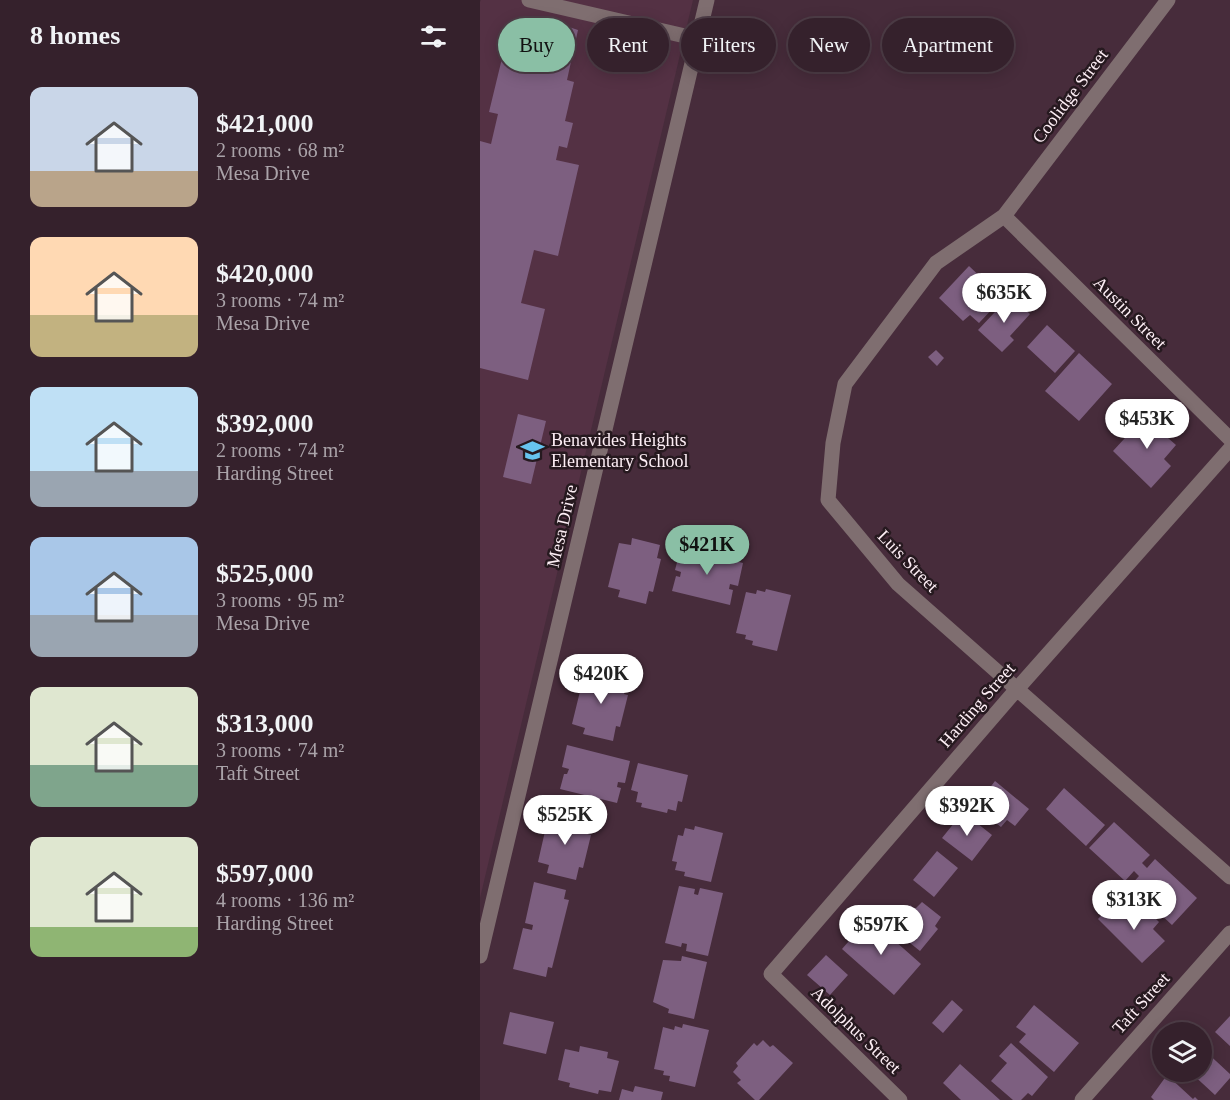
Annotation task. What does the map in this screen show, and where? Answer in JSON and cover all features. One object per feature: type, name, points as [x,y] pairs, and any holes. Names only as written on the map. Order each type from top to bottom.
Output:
[{"type":"street","points":[[529,0],[681,35]]},
{"type":"street","name":"Mesa Drive","points":[[703,18],[707,0]]},
{"type":"street","name":"Coolidge Street","points":[[1004,216],[1168,0]]},
{"type":"street","name":"Mesa Drive","points":[[480,956],[690,72]]},
{"type":"street","name":"Austin Street","points":[[1004,216],[1230,439]]},
{"type":"street","name":"Luis Street","points":[[1004,216],[936,263],[845,384],[833,443],[828,500],[898,584],[1230,877]]},
{"type":"street","name":"Harding Street","points":[[785,988],[771,974],[1017,688],[1230,448]]},
{"type":"street","name":"Taft Street","points":[[1082,1100],[1230,933]]},
{"type":"street","name":"Adolphus Street","points":[[785,988],[900,1100]]},
{"type":"shaded area","name":"Benavides Heights Elementary School","points":[[481,0],[693,0],[689,18],[681,18],[681,51],[480,898]]},
{"type":"building","points":[[499,72],[569,72],[567,80],[574,82],[565,121],[573,123],[567,148],[559,146],[556,160],[579,165],[558,256],[534,250],[521,303],[545,309],[528,380],[480,368],[480,141],[491,144],[498,114],[489,112]]},
{"type":"building","points":[[969,266],[989,285],[982,292],[996,305],[979,323],[970,315],[963,321],[939,298]]},
{"type":"building","points":[[1010,296],[1030,314],[1010,336],[1014,340],[1002,352],[978,330]]},
{"type":"building","points":[[1047,325],[1075,351],[1055,373],[1027,347]]},
{"type":"building","points":[[936,350],[944,358],[937,366],[928,357]]},
{"type":"building","points":[[1079,353],[1112,384],[1079,421],[1045,391]]},
{"type":"building","points":[[1148,413],[1171,435],[1168,438],[1176,445],[1164,459],[1171,466],[1151,488],[1113,451]]},
{"type":"building","points":[[518,414],[546,421],[531,484],[503,477]]},
{"type":"building","points":[[632,538],[660,545],[657,558],[661,559],[653,592],[649,591],[646,604],[618,597],[620,590],[608,587],[619,543],[631,545]]},
{"type":"building","points":[[681,547],[743,563],[738,586],[730,584],[729,589],[733,590],[730,605],[672,591],[676,576],[680,577],[681,572],[675,570]]},
{"type":"building","points":[[766,589],[791,595],[777,651],[752,645],[753,641],[745,639],[746,635],[736,633],[746,592],[756,594],[757,590],[765,592]]},
{"type":"building","points":[[598,671],[628,679],[624,694],[628,695],[620,727],[616,726],[613,741],[583,734],[585,728],[572,724],[584,675],[597,678]]},
{"type":"building","points":[[567,745],[630,761],[625,783],[618,782],[617,787],[621,788],[617,803],[560,789],[564,774],[567,774],[569,769],[562,767]]},
{"type":"building","points":[[638,763],[688,775],[682,802],[678,801],[676,811],[668,809],[667,813],[641,807],[642,803],[636,802],[638,792],[631,790]]},
{"type":"building","points":[[995,781],[1029,809],[1015,826],[1007,820],[1001,827],[975,807]]},
{"type":"building","points":[[1064,788],[1105,825],[1086,846],[1046,809]]},
{"type":"building","points":[[963,812],[992,835],[972,861],[942,838]]},
{"type":"building","points":[[561,814],[590,821],[587,834],[591,835],[583,868],[579,867],[576,880],[547,873],[549,865],[538,862],[548,818],[560,821]]},
{"type":"building","points":[[1114,822],[1150,855],[1142,863],[1147,868],[1155,859],[1197,898],[1172,925],[1130,886],[1139,876],[1134,871],[1125,881],[1089,848]]},
{"type":"building","points":[[695,826],[723,833],[711,882],[684,876],[685,872],[675,870],[677,862],[672,861],[678,835],[683,836],[685,828],[694,830]]},
{"type":"building","points":[[937,851],[958,868],[934,897],[913,880]]},
{"type":"building","points":[[534,882],[566,890],[564,899],[569,900],[552,968],[548,967],[546,977],[513,969],[523,928],[532,930],[533,925],[525,923]]},
{"type":"building","points":[[679,886],[695,889],[694,894],[698,895],[700,888],[723,893],[708,956],[686,951],[687,944],[682,943],[681,947],[665,943]]},
{"type":"building","points":[[922,902],[941,917],[935,926],[938,929],[920,951],[905,939],[912,930],[899,919],[910,905],[915,909]]},
{"type":"building","points":[[1114,902],[1132,919],[1143,906],[1159,922],[1153,929],[1165,941],[1142,963],[1098,919]]},
{"type":"building","points":[[869,918],[921,964],[894,995],[842,949]]},
{"type":"building","points":[[826,955],[848,975],[830,995],[807,975]]},
{"type":"building","points":[[682,956],[707,962],[694,1019],[668,1013],[669,1009],[653,1002],[663,960],[681,961]]},
{"type":"building","points":[[952,1000],[963,1010],[943,1033],[932,1023]]},
{"type":"building","points":[[1034,1005],[1079,1043],[1054,1072],[1019,1042],[1026,1034],[1016,1027]]},
{"type":"building","points":[[510,1012],[554,1022],[546,1054],[503,1044]]},
{"type":"building","points":[[1230,1016],[1230,1046],[1215,1032]]},
{"type":"building","points":[[683,1024],[709,1030],[695,1087],[669,1081],[670,1076],[663,1075],[664,1071],[654,1069],[663,1027],[674,1030],[675,1026],[682,1028]]},
{"type":"building","points":[[763,1040],[770,1047],[773,1045],[793,1063],[759,1100],[755,1100],[737,1083],[741,1080],[733,1072],[738,1066],[736,1063],[754,1043],[757,1046]]},
{"type":"building","points":[[1011,1043],[1048,1077],[1032,1096],[1028,1093],[1021,1100],[1013,1100],[991,1081],[1007,1063],[999,1056]]},
{"type":"building","points":[[580,1046],[608,1052],[607,1058],[619,1061],[611,1092],[599,1090],[598,1094],[569,1087],[570,1083],[558,1080],[565,1049],[579,1052]]},
{"type":"building","points":[[1212,1057],[1230,1074],[1230,1078],[1215,1095],[1201,1082],[1212,1082]]},
{"type":"building","points":[[960,1064],[1000,1100],[961,1100],[943,1083]]},
{"type":"building","points":[[1162,1082],[1175,1082],[1193,1099],[1195,1097],[1198,1100],[1154,1100],[1151,1097]]},
{"type":"building","points":[[635,1086],[663,1092],[661,1100],[619,1100],[622,1089],[633,1092]]},
{"type":"place","name":"Benavides Heights Elementary School","points":[[533,450]]}]
